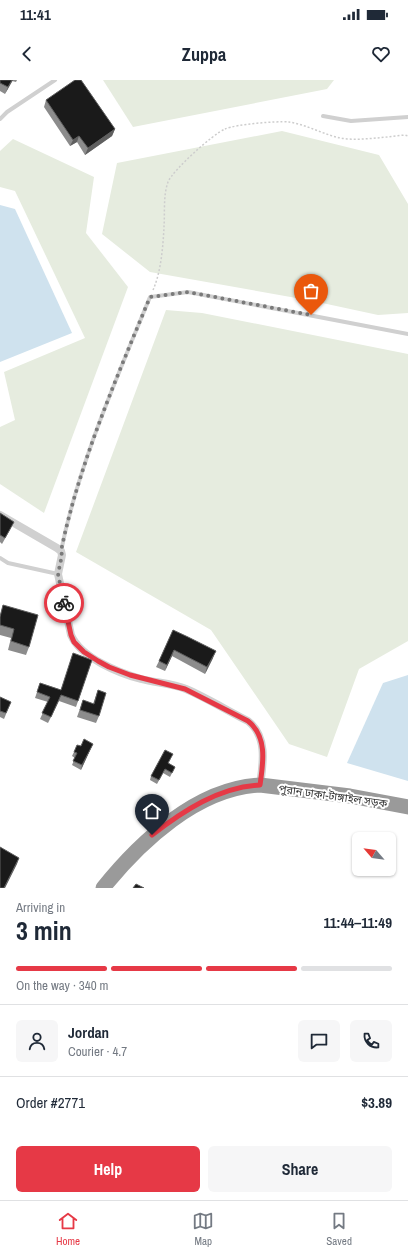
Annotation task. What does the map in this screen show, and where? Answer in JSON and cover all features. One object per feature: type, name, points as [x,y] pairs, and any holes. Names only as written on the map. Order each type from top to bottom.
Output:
[{"type":"highway","name":"পুরান ঢাকা-টাঙ্গাইল সড়ক","points":[[103,888],[137,849],[166,824],[193,807],[229,790],[245,786],[260,785],[350,796],[408,807]]},
{"type":"street","points":[[0,515],[61,551],[62,555],[58,574],[71,635],[74,642],[84,652],[120,672],[185,689],[255,726],[258,731],[264,762],[260,785]]},
{"type":"lane","points":[[0,119],[7,112],[55,80]]},
{"type":"lane","points":[[323,116],[351,120],[408,117]]},
{"type":"lane","points":[[61,551],[67,524],[99,424],[150,297],[188,292],[408,334]]},
{"type":"lane","points":[[0,558],[8,563],[58,574]]},
{"type":"path","points":[[150,297],[154,288],[159,264],[168,181],[192,153],[225,129],[258,123],[288,122],[346,138],[368,139],[404,135],[408,136]]},
{"type":"shaded area","points":[[103,80],[334,80],[327,89],[133,127]]},
{"type":"shaded area","points":[[282,131],[379,155],[408,204],[408,313],[378,315],[313,301],[150,272],[102,234],[117,163]]},
{"type":"shaded area","points":[[13,139],[94,177],[86,233],[128,287],[44,513],[0,484],[0,427],[15,420],[4,372],[85,338],[15,191],[0,187],[0,151]]},
{"type":"shaded area","points":[[166,310],[202,313],[408,354],[408,641],[359,669],[327,757],[289,744],[211,630],[76,552]]},
{"type":"water","points":[[0,205],[15,209],[72,333],[0,362]]},
{"type":"water","points":[[408,675],[408,781],[347,763],[383,683]]},
{"type":"building","points":[[0,80],[12,80],[8,87],[0,83]]},
{"type":"building","points":[[75,80],[81,80],[115,129],[88,148],[79,136],[73,140],[46,100]]},
{"type":"building","points":[[0,513],[14,522],[5,538],[0,535]]},
{"type":"building","points":[[3,605],[38,615],[29,647],[11,641],[14,629],[0,625]]},
{"type":"building","points":[[173,630],[216,651],[207,667],[174,650],[167,665],[159,661]]},
{"type":"building","points":[[73,653],[92,660],[78,701],[61,695],[51,717],[42,713],[50,697],[37,692],[40,683],[61,690]]},
{"type":"building","points":[[98,690],[106,693],[99,716],[80,710],[83,700],[94,704]]},
{"type":"building","points":[[0,697],[11,702],[6,713],[0,711]]},
{"type":"building","points":[[84,739],[93,744],[82,765],[73,761],[77,753],[74,752],[77,745],[81,746]]},
{"type":"building","points":[[165,750],[173,754],[168,763],[175,767],[172,773],[165,769],[159,780],[151,776]]},
{"type":"building","points":[[0,847],[19,858],[4,888],[0,888]]},
{"type":"building","points":[[136,884],[144,888],[133,888]]},
{"type":"way so far","points":[[64,603],[58,574],[67,524],[99,424],[150,297],[188,292],[311,315]]},
{"type":"route","points":[[64,603],[71,635],[74,642],[84,652],[120,672],[185,689],[248,721],[255,726],[258,731],[264,762],[260,785],[245,786],[229,790],[212,797],[166,824],[152,835]]}]
